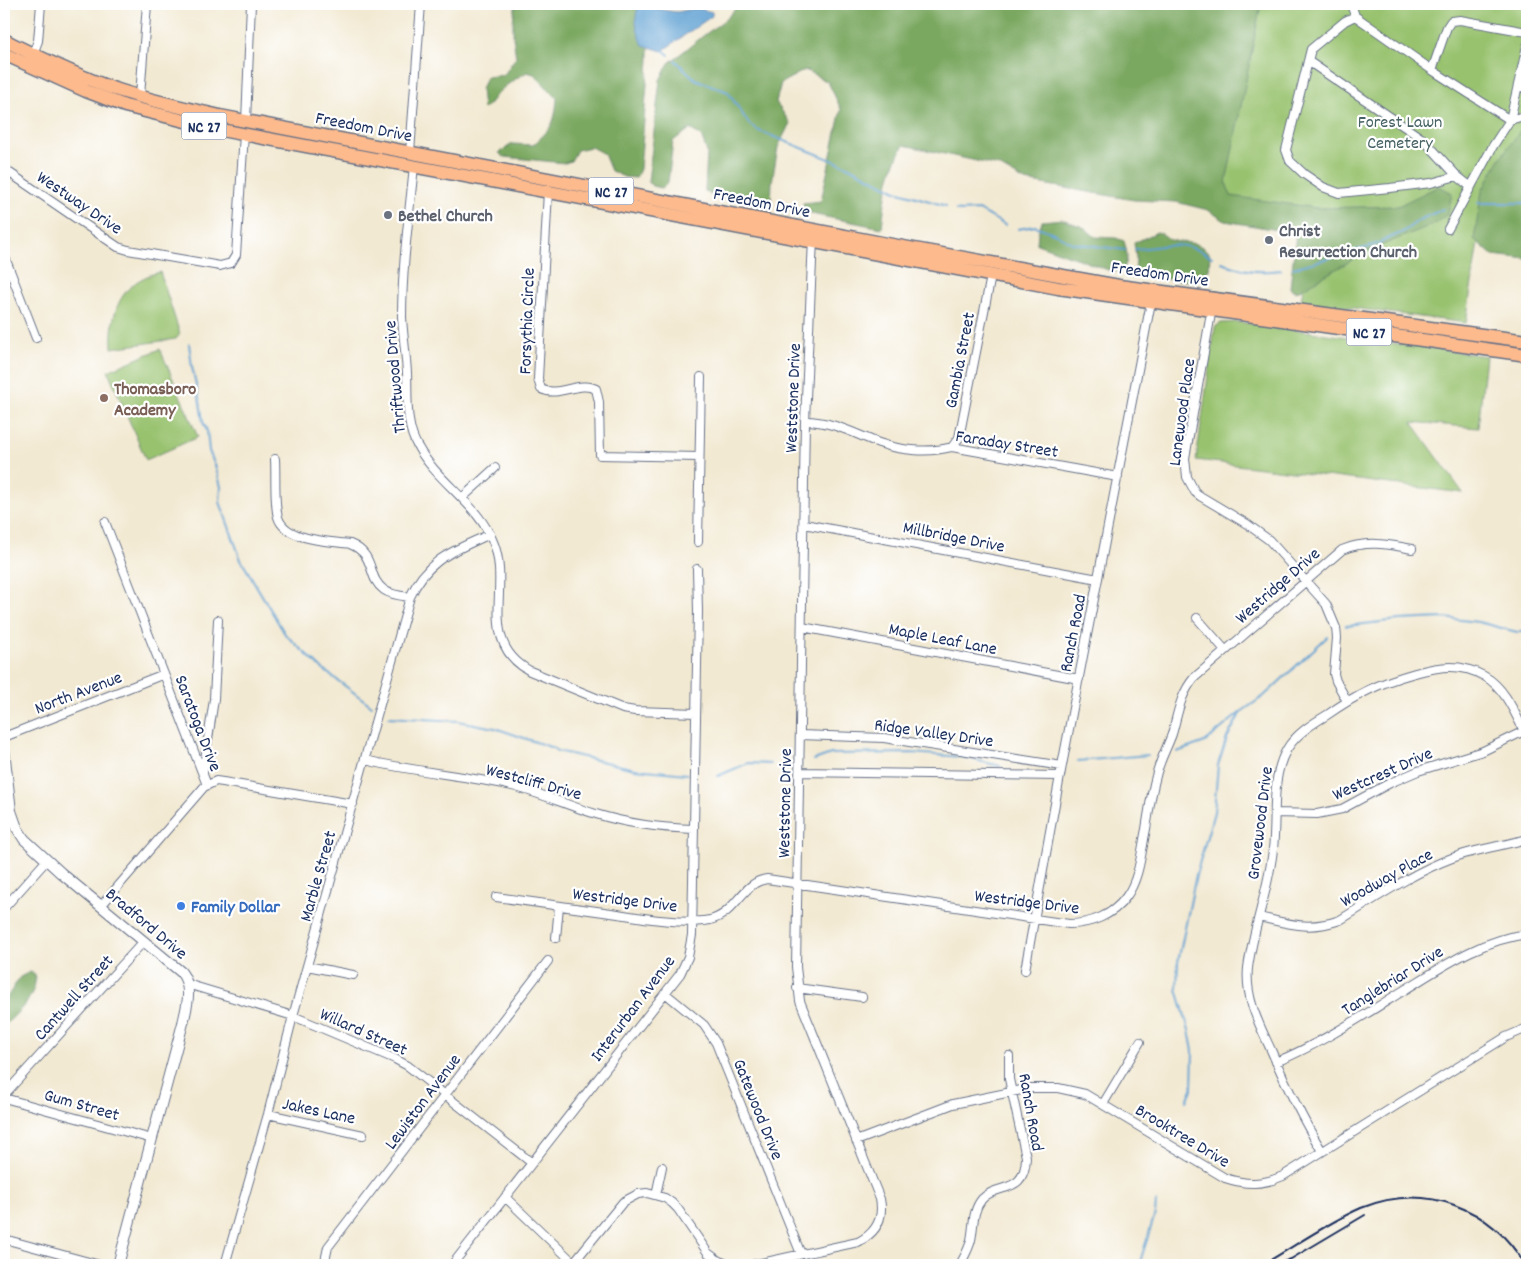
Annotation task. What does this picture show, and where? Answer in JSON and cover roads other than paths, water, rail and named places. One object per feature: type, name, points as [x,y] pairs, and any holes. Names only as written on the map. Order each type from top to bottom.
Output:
[{"type":"main road","name":"Freedom Drive","points":[[4,40],[94,81],[301,144],[548,191],[1110,284],[1212,305],[1359,331],[1527,354]]},
{"type":"main road","name":"Freedom Drive","points":[[4,54],[86,92],[125,106],[172,118],[410,152],[538,177],[991,276],[1151,302],[1212,305],[1447,330],[1527,342]]},
{"type":"main road","points":[[301,144],[307,142],[397,158],[410,152]]},
{"type":"main road","points":[[414,166],[429,163],[531,180],[538,177]]},
{"type":"main road","points":[[1359,331],[1390,328],[1440,335],[1447,330]]},
{"type":"street","points":[[33,54],[38,41],[41,4]]},
{"type":"street","points":[[140,96],[147,4]]},
{"type":"street","points":[[245,127],[251,4]]},
{"type":"street","points":[[410,152],[421,4]]},
{"type":"street","points":[[1351,4],[1355,16],[1432,70],[1510,120],[1527,115]]},
{"type":"street","points":[[1355,16],[1345,21],[1311,49],[1286,150],[1290,161],[1304,174],[1323,187],[1339,193],[1423,184],[1456,176]]},
{"type":"street","points":[[1432,70],[1447,27],[1451,21],[1460,20],[1527,32]]},
{"type":"street","points":[[1448,228],[1510,120],[1527,46]]},
{"type":"street","points":[[1308,61],[1424,140],[1456,176],[1471,187]]},
{"type":"street","points":[[1519,82],[1527,91]]},
{"type":"street","name":"Westway Drive","points":[[4,170],[118,247],[220,266],[231,263],[236,255],[245,127]]},
{"type":"street","name":"Thriftwood Drive","points":[[414,166],[405,248],[402,314],[410,428],[418,448],[429,463],[462,498],[490,534],[498,560],[498,618],[502,640],[511,656],[522,667],[624,709],[696,713]]},
{"type":"street","name":"Forsythia Circle","points":[[548,191],[539,384],[542,389],[550,392],[587,386],[596,389],[599,402],[600,455],[699,457]]},
{"type":"street","name":"Weststone Drive","points":[[752,1265],[858,1242],[869,1236],[880,1221],[882,1208],[803,1010],[797,988],[805,420],[813,236]]},
{"type":"street","points":[[4,255],[36,338]]},
{"type":"street","name":"Gambia Street","points":[[952,446],[959,438],[991,276]]},
{"type":"street","name":"Ranch Road","points":[[1025,970],[1060,776],[1151,302]]},
{"type":"street","name":"Lanewood Place","points":[[1212,305],[1185,458],[1187,476],[1191,485],[1200,496],[1269,540],[1326,604],[1334,619],[1337,638],[1334,674],[1347,701]]},
{"type":"street","points":[[698,542],[702,377]]},
{"type":"street","name":"Faraday Street","points":[[805,420],[827,424],[882,444],[928,450],[952,446],[1118,477]]},
{"type":"street","points":[[275,460],[278,515],[284,528],[296,535],[350,544],[357,547],[368,557],[380,586],[391,594],[410,597]]},
{"type":"street","points":[[462,498],[495,468]]},
{"type":"street","name":"Saratoga Drive","points":[[101,906],[207,785],[105,522]]},
{"type":"street","name":"Millbridge Drive","points":[[804,524],[1098,579]]},
{"type":"street","name":"Marble Street","points":[[225,1265],[268,1114],[292,1016],[410,597],[419,580],[430,566],[444,556],[490,534]]},
{"type":"street","name":"Westridge Drive","points":[[496,896],[649,919],[708,920],[724,913],[756,881],[767,879],[1070,924],[1086,923],[1106,915],[1125,898],[1136,877],[1156,776],[1170,740],[1179,703],[1194,678],[1333,556],[1349,547],[1373,543],[1412,549]]},
{"type":"street","name":"Interurban Avenue","points":[[452,1265],[680,974],[688,957],[692,935],[698,611],[697,569]]},
{"type":"street","points":[[1197,618],[1225,650]]},
{"type":"street","points":[[203,775],[214,699],[218,620]]},
{"type":"street","name":"Maple Leaf Lane","points":[[802,627],[1079,679]]},
{"type":"street","name":"Grovewood Drive","points":[[1322,1151],[1303,1120],[1276,1062],[1252,1007],[1248,989],[1248,968],[1272,856],[1277,776],[1281,761],[1288,748],[1300,733],[1369,688],[1394,679],[1443,666],[1463,667],[1486,676],[1496,685],[1507,700],[1526,734]]},
{"type":"street","name":"North Avenue","points":[[4,737],[164,674]]},
{"type":"street","name":"Westcrest Drive","points":[[1276,813],[1317,814],[1342,809],[1390,783],[1418,771],[1526,734]]},
{"type":"street","name":"Ridge Valley Drive","points":[[800,735],[894,740],[1062,766]]},
{"type":"street","name":"Bradford Drive","points":[[4,750],[7,812],[24,839],[46,861],[181,972],[187,984],[188,995],[183,1025],[118,1265]]},
{"type":"street","name":"Westcliff Drive","points":[[365,760],[416,771],[512,786],[618,820],[659,828],[694,829]]},
{"type":"street","name":"Ridge Valley Drive","points":[[800,772],[1060,776]]},
{"type":"street","points":[[207,785],[223,782],[353,804]]},
{"type":"street","name":"Woodway Place","points":[[1259,917],[1304,927],[1327,925],[1340,920],[1413,876],[1435,865],[1468,853],[1527,839]]},
{"type":"street","points":[[4,908],[46,861]]},
{"type":"street","points":[[556,938],[559,906]]},
{"type":"street","name":"Tanglebriar Drive","points":[[1276,1062],[1319,1042],[1464,954],[1487,943],[1527,934]]},
{"type":"street","name":"Cantwell Street","points":[[4,1097],[144,941]]},
{"type":"street","name":"Lewiston Avenue","points":[[325,1262],[328,1247],[548,961]]},
{"type":"street","points":[[307,966],[353,975]]},
{"type":"street","name":"Willard Street","points":[[187,984],[292,1016],[395,1058],[408,1066],[532,1164]]},
{"type":"street","points":[[797,988],[862,997]]},
{"type":"street","name":"Gatewood Drive","points":[[665,993],[704,1025],[716,1043],[801,1254]]},
{"type":"street","name":"Brooktree Drive","points":[[856,1141],[952,1104],[1031,1088],[1058,1088],[1076,1091],[1103,1104],[1225,1178],[1239,1183],[1253,1184],[1273,1180],[1506,1037],[1527,1028]]},
{"type":"street","points":[[1103,1104],[1140,1042]]},
{"type":"street","name":"Ranch Road","points":[[960,1265],[971,1242],[974,1214],[982,1200],[989,1194],[1013,1186],[1025,1168],[1026,1157],[1012,1092],[1008,1056]]},
{"type":"street","name":"Gum Street","points":[[4,1097],[152,1139]]},
{"type":"street","name":"Jakes Lane","points":[[268,1114],[363,1135]]},
{"type":"street","points":[[656,1194],[662,1167]]},
{"type":"street","points":[[505,1197],[576,1264],[622,1202],[638,1194],[656,1194],[665,1198],[678,1209],[708,1253],[719,1261],[730,1265]]},
{"type":"street","points":[[4,1239],[100,1265]]},
{"type":"water","points":[[646,6],[677,12],[697,8],[712,12],[712,16],[662,51],[643,45],[639,36],[636,22],[638,8]]},
{"type":"waterway","points":[[662,49],[669,55]]},
{"type":"waterway","points":[[675,60],[695,79],[728,92],[749,124],[757,130],[847,166],[896,191],[946,206]]},
{"type":"waterway","points":[[1478,203],[1527,203]]},
{"type":"waterway","points":[[1293,268],[1369,247],[1403,232],[1419,220],[1443,209]]},
{"type":"waterway","points":[[956,210],[979,210],[1005,225]]},
{"type":"waterway","points":[[1018,229],[1035,226],[1072,243],[1125,250]]},
{"type":"waterway","points":[[1135,249],[1174,245],[1191,247],[1212,257]]},
{"type":"waterway","points":[[1222,262],[1251,271],[1281,270]]},
{"type":"waterway","points":[[189,344],[203,422],[207,431],[209,451],[221,487],[220,502],[241,560],[285,634],[321,668],[372,706]]},
{"type":"waterway","points":[[1346,626],[1399,620],[1444,618],[1478,622],[1517,632],[1527,632]]},
{"type":"waterway","points":[[1177,752],[1205,742],[1241,712],[1264,696],[1327,637]]},
{"type":"waterway","points":[[1187,1101],[1192,1089],[1193,1051],[1177,989],[1178,962],[1196,875],[1214,812],[1218,765],[1227,738],[1241,712]]},
{"type":"waterway","points":[[388,717],[458,721],[495,728],[557,751],[635,769],[687,774]]},
{"type":"waterway","points":[[814,760],[831,754],[911,753],[963,757],[1000,766]]},
{"type":"waterway","points":[[1078,761],[1148,755]]},
{"type":"waterway","points":[[718,776],[748,763],[771,764]]},
{"type":"waterway","points":[[1139,1265],[1155,1214],[1156,1202]]},
{"type":"railway","points":[[1262,1265],[1323,1228],[1361,1208],[1385,1201],[1409,1198],[1432,1199],[1454,1205],[1475,1215],[1494,1228],[1511,1245],[1525,1265]]},
{"type":"railway","points":[[1275,1265],[1291,1259],[1365,1215]]},
{"type":"place","name":"Bethel Church","points":[[388,215]]},
{"type":"place","name":"Christ Resurrection Church","points":[[1269,240]]},
{"type":"place","name":"Thomasboro Academy","points":[[104,398]]},
{"type":"place","name":"Family Dollar","points":[[181,906]]},
{"type":"park label","name":"Forest Lawn Cemetery","points":[[1400,131]]}]
